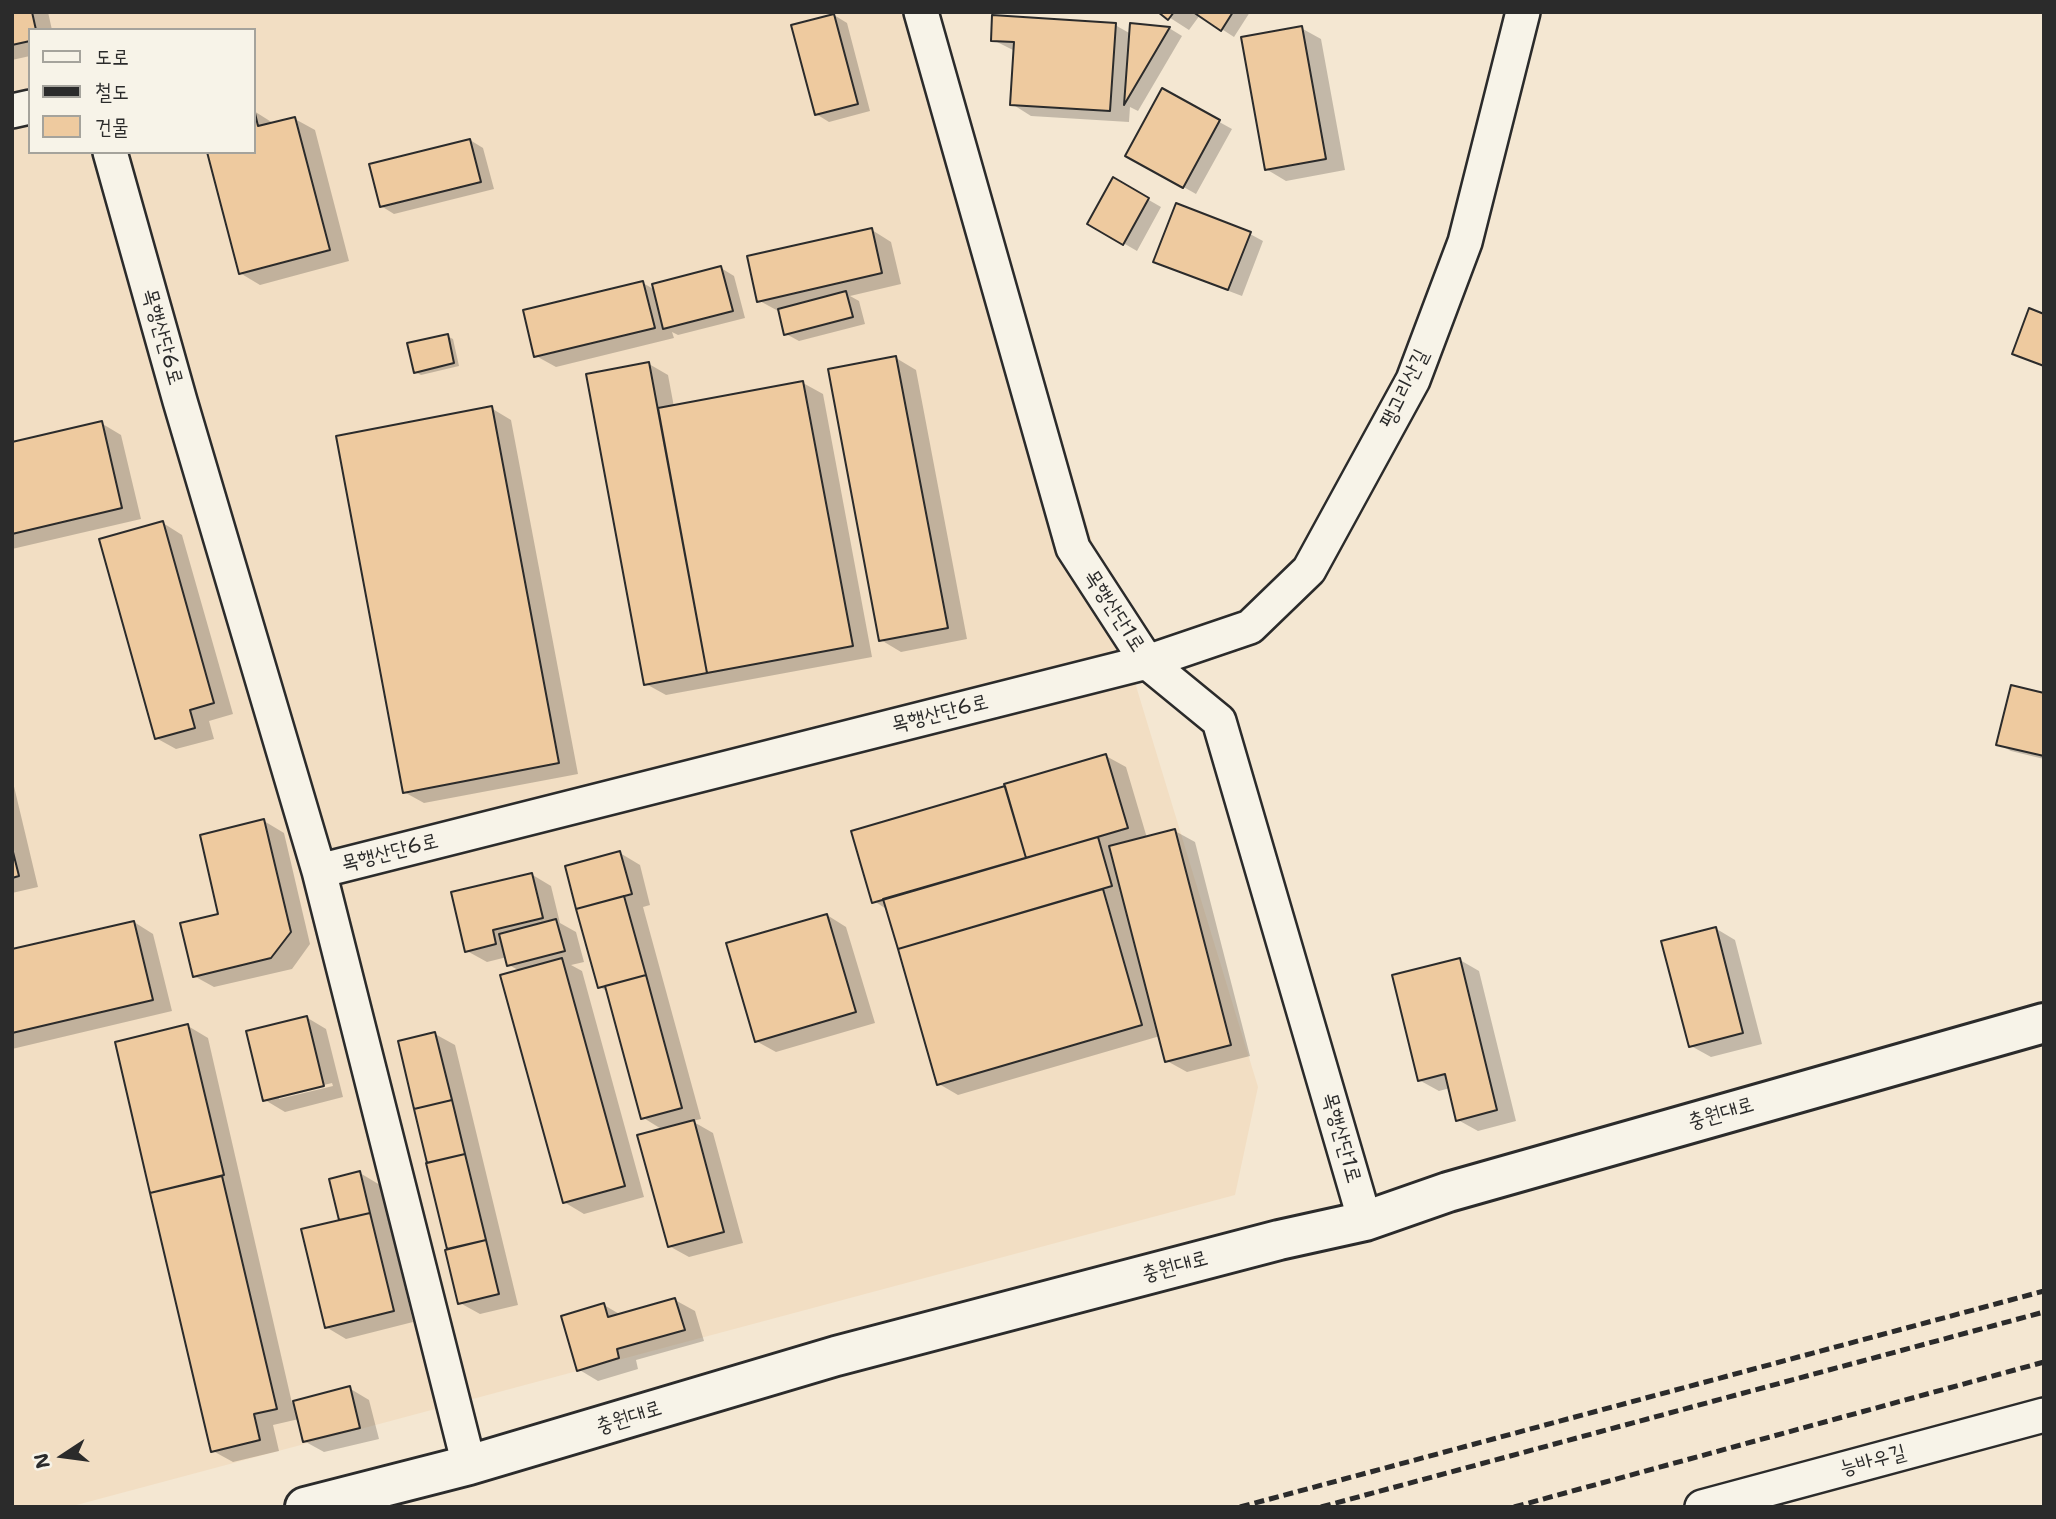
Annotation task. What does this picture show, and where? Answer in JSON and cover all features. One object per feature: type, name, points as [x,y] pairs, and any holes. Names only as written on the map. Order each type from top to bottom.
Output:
[{"type":"street","name":"목행산단1로","points":[[921,12],[1073,548],[1147,662],[1219,721],[1365,1221]]},
{"type":"street","name":"팽고리산길","points":[[1147,662],[1250,627],[1309,570],[1413,380],[1465,242],[1523,12]]},
{"type":"street","name":"목행산단6로","points":[[111,154],[180,401],[319,871],[1147,662]]},
{"type":"street","points":[[319,871],[469,1465]]},
{"type":"street","name":"충원대로","points":[[305,1507],[469,1465],[836,1356],[1279,1240],[1365,1221],[1461,1188],[2044,1023]]},
{"type":"street","name":"능바우길","points":[[1702,1507],[2044,1415]]},
{"type":"shaded area","points":[[12,12],[931,12],[1258,1087],[1235,1195],[69,1507],[12,1507]]},
{"type":"building","points":[[12,12],[32,12],[36,28],[28,28],[28,41],[12,45]]},
{"type":"building","points":[[1158,12],[1174,12],[1168,20]]},
{"type":"building","points":[[1193,12],[1233,12],[1221,31]]},
{"type":"building","points":[[834,14],[858,104],[815,115],[791,25]]},
{"type":"building","points":[[992,15],[1116,23],[1110,111],[1010,105],[1014,42],[991,41]]},
{"type":"building","points":[[1130,23],[1170,27],[1124,105]]},
{"type":"building","points":[[1302,26],[1326,159],[1265,170],[1241,37]]},
{"type":"building","points":[[1162,88],[1220,120],[1183,188],[1125,156]]},
{"type":"building","points":[[295,117],[330,250],[239,274],[208,154],[256,154],[256,118],[258,126]]},
{"type":"building","points":[[470,139],[481,182],[380,207],[369,164]]},
{"type":"building","points":[[1113,177],[1149,198],[1123,245],[1087,224]]},
{"type":"building","points":[[1176,203],[1251,232],[1228,290],[1153,262]]},
{"type":"building","points":[[872,228],[882,273],[757,302],[747,256]]},
{"type":"building","points":[[721,266],[733,311],[663,329],[652,284]]},
{"type":"building","points":[[643,281],[655,328],[534,357],[523,310]]},
{"type":"building","points":[[846,291],[853,317],[784,335],[778,309]]},
{"type":"building","points":[[2029,308],[2044,314],[2044,366],[2012,354]]},
{"type":"building","points":[[448,334],[454,363],[414,373],[407,343]]},
{"type":"building","points":[[896,356],[948,628],[879,641],[828,369]]},
{"type":"building","points":[[649,362],[707,673],[644,685],[586,374]]},
{"type":"building","points":[[803,381],[853,646],[707,673],[658,408]]},
{"type":"building","points":[[492,406],[559,763],[403,793],[336,436]]},
{"type":"building","points":[[102,421],[122,508],[12,534],[12,442]]},
{"type":"building","points":[[163,521],[214,703],[190,710],[195,728],[155,739],[99,539]]},
{"type":"building","points":[[2011,685],[2044,693],[2044,756],[1996,745]]},
{"type":"building","points":[[1106,754],[1128,828],[1026,858],[1004,784]]},
{"type":"building","points":[[1005,786],[1026,858],[872,903],[851,831]]},
{"type":"building","points":[[264,819],[291,932],[271,958],[193,977],[180,923],[218,914],[200,835]]},
{"type":"building","points":[[1175,829],[1231,1045],[1165,1062],[1109,846]]},
{"type":"building","points":[[1098,837],[1112,886],[898,949],[883,899]]},
{"type":"building","points":[[12,848],[19,876],[12,878]]},
{"type":"building","points":[[620,851],[632,894],[576,909],[565,866]]},
{"type":"building","points":[[532,873],[543,918],[493,930],[496,944],[465,952],[451,892]]},
{"type":"building","points":[[1103,889],[1142,1025],[937,1085],[898,949]]},
{"type":"building","points":[[624,896],[646,975],[598,988],[576,909]]},
{"type":"building","points":[[827,914],[856,1012],[755,1042],[726,943]]},
{"type":"building","points":[[556,919],[565,951],[507,966],[499,934]]},
{"type":"building","points":[[134,921],[153,1000],[12,1033],[12,949]]},
{"type":"building","points":[[1716,927],[1743,1033],[1689,1047],[1661,941]]},
{"type":"building","points":[[562,958],[625,1186],[563,1203],[500,975]]},
{"type":"building","points":[[1460,958],[1497,1110],[1456,1121],[1445,1074],[1418,1081],[1392,975]]},
{"type":"building","points":[[646,975],[682,1108],[641,1119],[605,986]]},
{"type":"building","points":[[307,1016],[324,1086],[263,1101],[246,1031]]},
{"type":"building","points":[[188,1024],[224,1175],[150,1193],[115,1042]]},
{"type":"building","points":[[435,1032],[452,1100],[414,1109],[398,1041]]},
{"type":"building","points":[[452,1100],[465,1154],[427,1163],[414,1109]]},
{"type":"building","points":[[694,1120],[724,1232],[668,1247],[637,1135]]},
{"type":"building","points":[[465,1154],[486,1240],[447,1249],[426,1163]]},
{"type":"building","points":[[360,1171],[370,1213],[339,1220],[329,1179]]},
{"type":"building","points":[[222,1176],[277,1409],[254,1414],[260,1440],[211,1452],[150,1193]]},
{"type":"building","points":[[370,1213],[394,1311],[325,1328],[301,1229]]},
{"type":"building","points":[[486,1240],[499,1294],[458,1304],[445,1250]]},
{"type":"building","points":[[675,1298],[685,1330],[617,1349],[619,1358],[577,1371],[561,1316],[604,1303],[608,1317]]},
{"type":"building","points":[[350,1386],[360,1428],[303,1442],[293,1401]]},
{"type":"railway","points":[[1240,1507],[2044,1291]]},
{"type":"railway","points":[[1321,1507],[2044,1312]]},
{"type":"railway","points":[[1514,1507],[2044,1362]]}]
